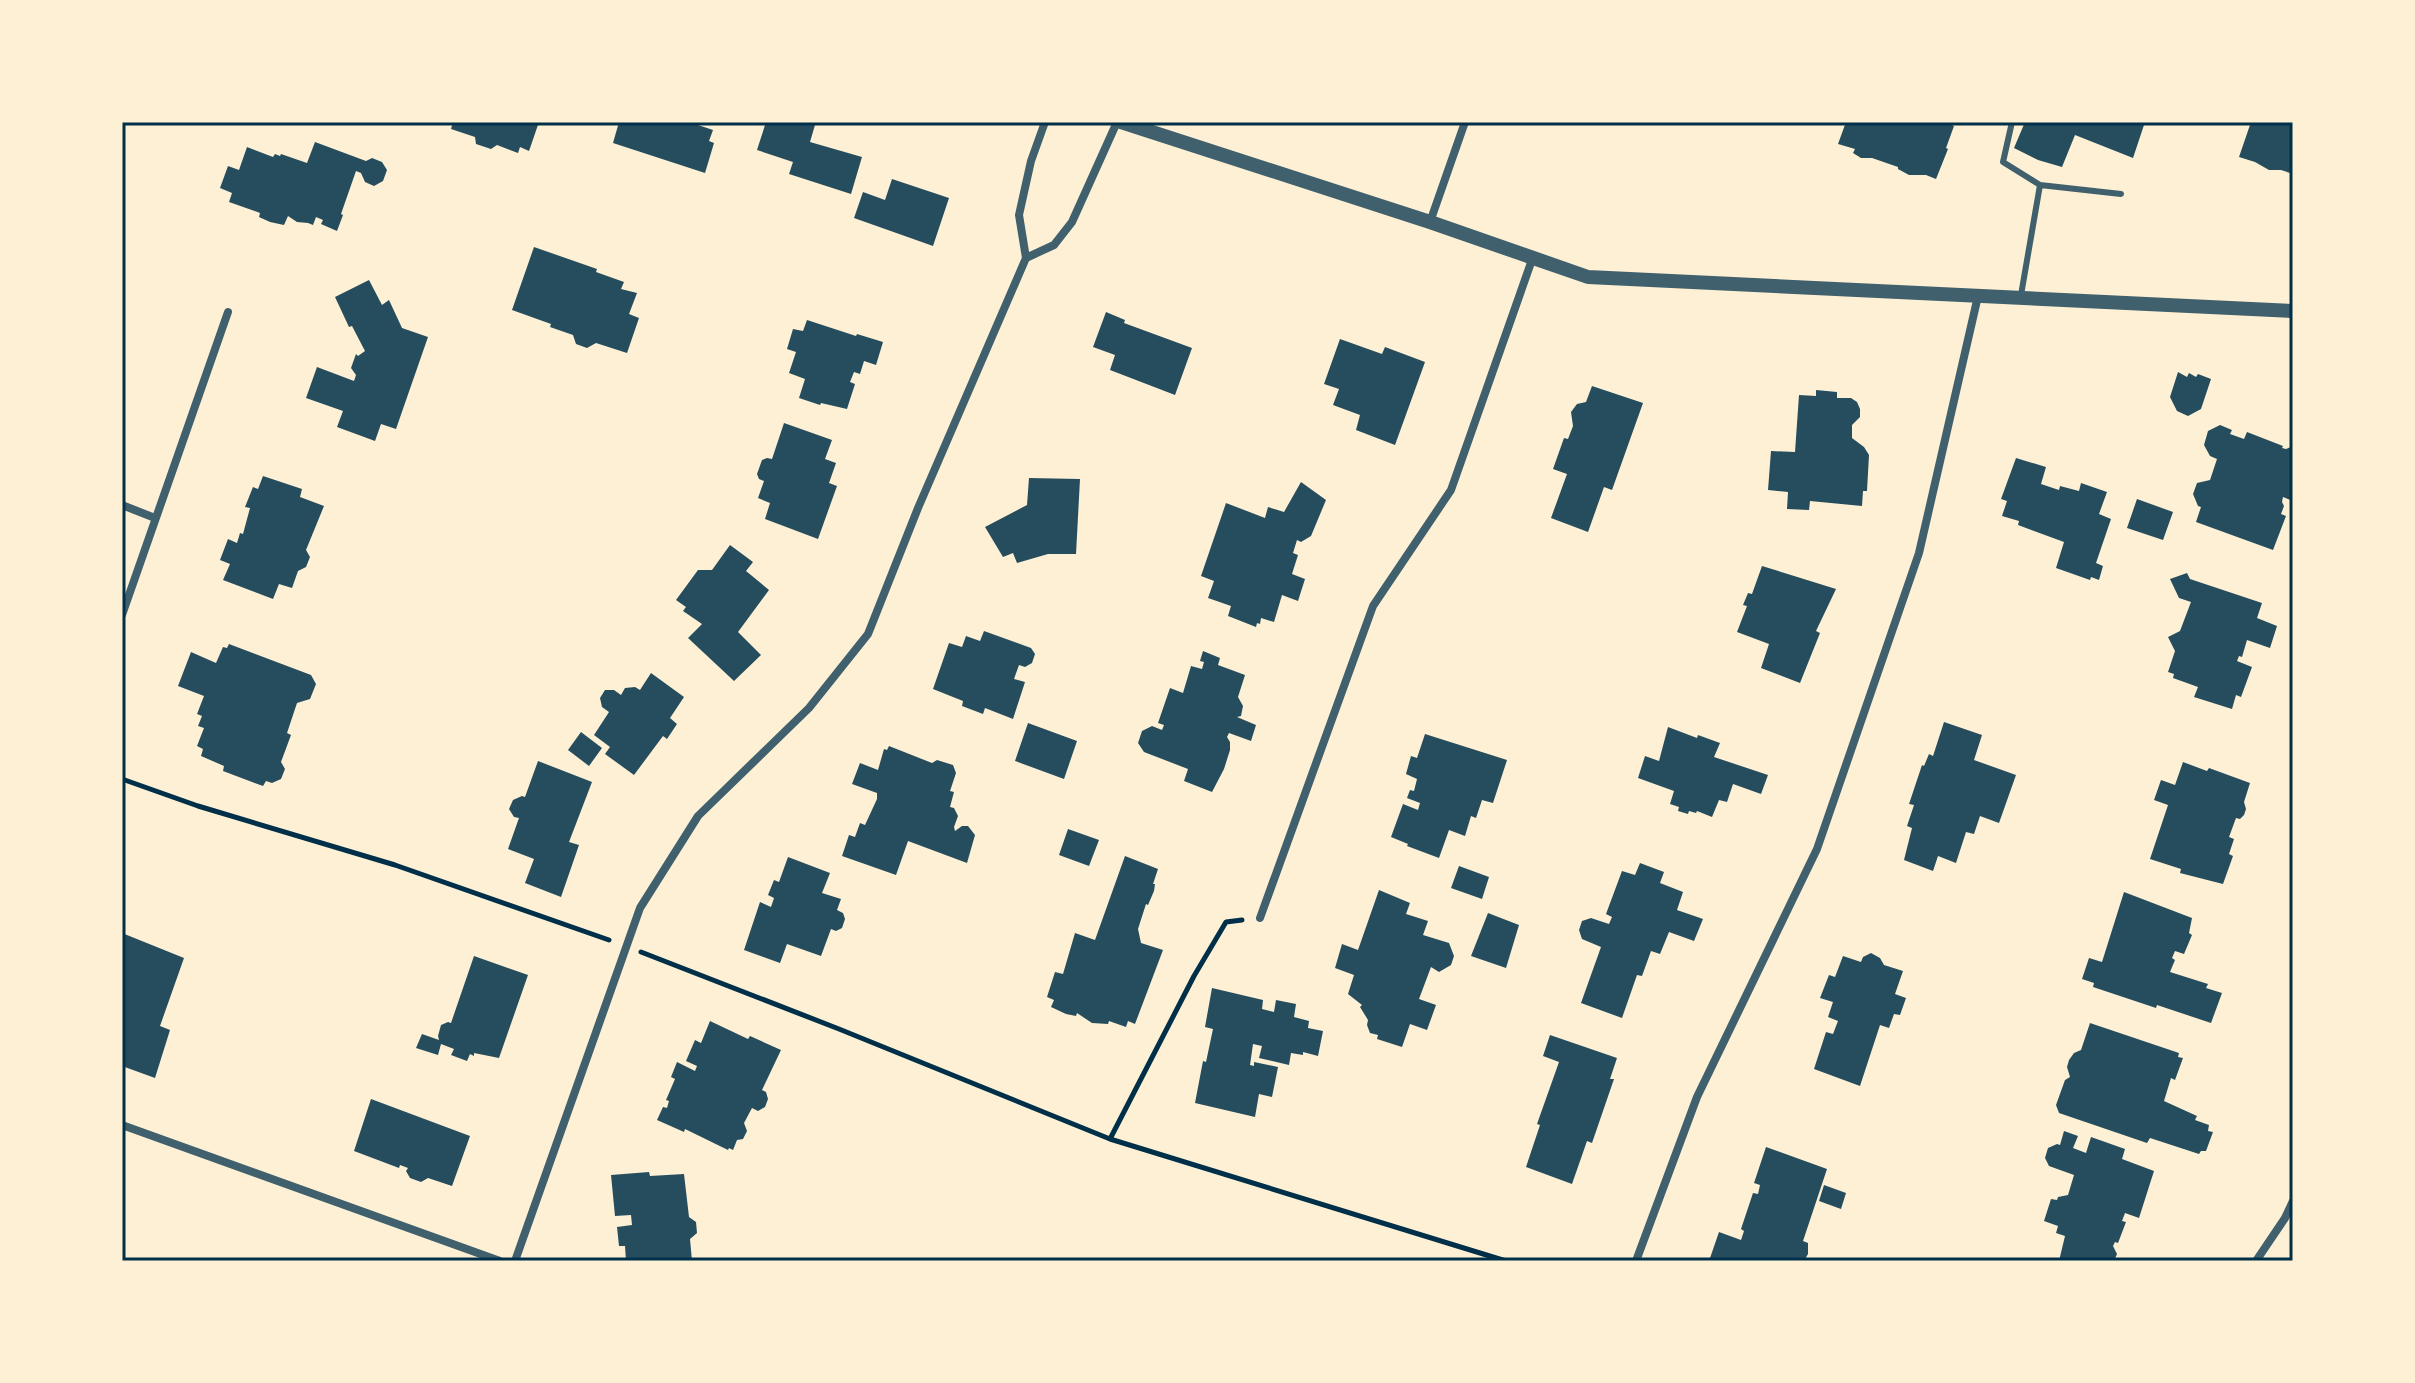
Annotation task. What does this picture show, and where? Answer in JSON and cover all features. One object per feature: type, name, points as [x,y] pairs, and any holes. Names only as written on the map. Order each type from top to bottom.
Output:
[{"type":"street","points":[[515,1261],[640,908],[698,816],[809,708],[868,634],[918,508],[1026,258],[1019,215],[1031,161],[1045,122]]},
{"type":"street","points":[[1026,258],[1054,245],[1072,222],[1119,122],[1430,222],[1588,277],[2293,311]]},
{"type":"street","points":[[1430,222],[1465,122]]},
{"type":"street","points":[[1260,918],[1373,606],[1451,490],[1533,257]]},
{"type":"street","points":[[1636,1261],[1697,1097],[1817,849],[1919,553],[1978,296]]},
{"type":"street","points":[[122,615],[228,312]]},
{"type":"street","points":[[122,505],[155,518]]},
{"type":"street","points":[[122,1125],[500,1261]]},
{"type":"street","points":[[2256,1261],[2293,1201]]},
{"type":"lane","points":[[2012,122],[2003,162],[2040,185],[2121,194]]},
{"type":"lane","points":[[2021,299],[2040,185]]},
{"type":"path","points":[[122,779],[198,806],[395,865],[627,947],[1110,1139],[1506,1261]]},
{"type":"path","points":[[1110,1139],[1194,976],[1226,922],[1260,918]]},
{"type":"building","points":[[453,122],[539,122],[529,151],[520,147],[518,153],[497,145],[491,149],[476,144],[475,137],[451,129]]},
{"type":"building","points":[[619,122],[689,122],[713,130],[709,141],[714,143],[705,173],[613,143]]},
{"type":"building","points":[[766,122],[815,125],[810,142],[862,157],[851,194],[789,174],[793,162],[757,150]]},
{"type":"building","points":[[1846,122],[1946,122],[1954,126],[1936,179],[1926,175],[1909,175],[1898,167],[1872,158],[1861,158],[1853,153],[1855,149],[1838,144]]},
{"type":"building","points":[[2025,122],[2145,122],[2133,158],[2075,135],[2062,167],[2014,148]]},
{"type":"building","points":[[2251,122],[2293,122],[2293,174],[2269,170],[2239,157]]},
{"type":"building","points":[[315,142],[366,161],[372,158],[382,162],[387,170],[383,181],[374,186],[365,182],[361,173],[356,171],[337,231],[321,224],[323,220],[316,217],[313,225],[297,222],[288,216],[284,225],[270,222],[259,217],[260,213],[229,202],[232,193],[220,188],[228,166],[239,170],[247,147],[273,157],[281,154],[307,163]]},
{"type":"building","points":[[892,179],[949,198],[933,246],[854,218],[863,192],[885,200]]},
{"type":"building","points":[[534,247],[597,269],[596,272],[624,282],[621,289],[637,293],[629,314],[639,318],[627,353],[596,343],[587,348],[576,344],[573,335],[512,310]]},
{"type":"building","points":[[369,280],[382,305],[389,300],[402,328],[428,337],[396,429],[381,424],[375,441],[337,427],[343,411],[306,398],[317,367],[354,381],[356,375],[351,368],[356,354],[358,356],[365,351],[335,297]]},
{"type":"building","points":[[1106,312],[1125,320],[1124,323],[1192,348],[1175,395],[1110,370],[1115,355],[1093,347]]},
{"type":"building","points":[[807,320],[883,342],[876,365],[864,361],[860,374],[854,372],[850,382],[855,384],[847,409],[799,398],[805,379],[789,373],[796,352],[787,349],[793,329],[803,331]]},
{"type":"building","points":[[1340,339],[1382,354],[1385,347],[1425,362],[1395,445],[1356,430],[1360,415],[1333,405],[1339,389],[1324,384]]},
{"type":"building","points":[[2178,372],[2187,377],[2189,373],[2211,379],[2201,409],[2188,416],[2177,411],[2170,397]]},
{"type":"building","points":[[1592,386],[1643,403],[1612,490],[1604,487],[1588,532],[1551,518],[1567,474],[1553,469],[1564,438],[1568,439],[1573,426],[1571,412],[1577,404],[1586,402]]},
{"type":"building","points":[[1816,390],[1837,392],[1837,398],[1851,398],[1860,409],[1860,417],[1852,425],[1852,438],[1869,455],[1867,491],[1863,491],[1862,506],[1810,501],[1809,510],[1787,509],[1788,492],[1768,490],[1771,451],[1795,452],[1799,395],[1816,396]]},
{"type":"building","points":[[784,423],[832,440],[825,459],[836,463],[829,483],[837,486],[818,539],[765,519],[770,503],[758,498],[764,481],[757,474],[762,460],[772,459]]},
{"type":"building","points":[[2220,425],[2232,430],[2230,434],[2244,439],[2247,432],[2282,448],[2293,446],[2293,501],[2283,497],[2281,514],[2286,516],[2273,550],[2196,522],[2201,507],[2193,494],[2197,483],[2210,480],[2217,459],[2210,456],[2204,445],[2208,431]]},
{"type":"building","points":[[2016,458],[2046,467],[2041,484],[2059,490],[2060,486],[2079,491],[2081,483],[2107,492],[2099,514],[2111,519],[2096,563],[2103,566],[2099,580],[2091,577],[2090,580],[2056,568],[2064,542],[2002,516],[2007,501],[2001,499]]},
{"type":"building","points":[[263,476],[302,489],[300,497],[324,506],[306,550],[310,557],[306,567],[298,571],[292,588],[279,584],[273,599],[223,580],[230,564],[220,560],[228,539],[237,543],[240,533],[243,534],[250,508],[245,507],[253,487],[258,489]]},
{"type":"building","points":[[1029,478],[1080,479],[1076,554],[1048,554],[1017,563],[1013,553],[1003,557],[985,527],[1027,505]]},
{"type":"building","points":[[1301,482],[1326,500],[1311,536],[1301,542],[1297,540],[1293,553],[1298,555],[1292,574],[1305,579],[1298,601],[1282,595],[1274,622],[1261,618],[1256,627],[1228,616],[1231,606],[1208,598],[1214,581],[1201,576],[1226,503],[1265,518],[1268,507],[1284,512]]},
{"type":"building","points":[[2137,499],[2173,512],[2163,540],[2127,528]]},
{"type":"building","points":[[730,545],[753,562],[746,571],[769,590],[738,632],[761,655],[734,681],[688,638],[702,624],[683,611],[686,607],[676,600],[698,570],[712,570]]},
{"type":"building","points":[[1762,566],[1836,589],[1816,631],[1820,633],[1800,683],[1761,668],[1769,644],[1737,632],[1747,606],[1743,605],[1748,593],[1752,594]]},
{"type":"building","points":[[2187,573],[2190,579],[2262,603],[2257,618],[2277,626],[2270,648],[2247,640],[2242,657],[2239,656],[2237,661],[2252,667],[2241,697],[2236,695],[2232,709],[2194,697],[2198,687],[2173,678],[2174,674],[2168,672],[2175,651],[2168,637],[2180,631],[2191,602],[2179,598],[2170,579]]},
{"type":"building","points":[[984,631],[1031,648],[1035,654],[1032,663],[1025,667],[1019,665],[1014,679],[1025,682],[1013,719],[985,708],[983,714],[962,706],[963,701],[933,689],[949,643],[962,647],[966,636],[980,641]]},
{"type":"building","points":[[229,644],[311,675],[316,684],[310,699],[297,703],[287,733],[291,735],[281,762],[285,769],[281,779],[272,783],[266,781],[263,786],[223,771],[224,766],[201,756],[203,749],[197,746],[204,728],[198,726],[202,716],[197,714],[204,696],[178,686],[191,652],[216,663],[223,647],[227,648]]},
{"type":"building","points":[[1203,651],[1220,658],[1218,665],[1245,675],[1238,697],[1243,706],[1241,716],[1237,717],[1256,725],[1251,741],[1229,733],[1230,750],[1212,792],[1184,781],[1188,769],[1144,752],[1138,743],[1142,731],[1152,726],[1162,730],[1164,725],[1158,723],[1170,688],[1183,693],[1191,666],[1202,669],[1204,662],[1200,661]]},
{"type":"building","points":[[651,673],[684,697],[670,718],[677,724],[667,739],[663,736],[634,775],[605,754],[610,747],[594,735],[609,712],[602,707],[600,698],[605,690],[614,690],[621,695],[625,688],[640,690]]},
{"type":"building","points":[[1944,722],[1982,735],[1974,760],[2016,775],[1999,823],[1980,816],[1974,834],[1966,832],[1956,863],[1938,856],[1933,871],[1904,860],[1912,828],[1907,826],[1914,805],[1909,804],[1922,765],[1929,754],[1933,756]]},
{"type":"building","points":[[1028,723],[1077,741],[1064,779],[1015,761]]},
{"type":"building","points":[[1668,727],[1720,743],[1714,757],[1768,775],[1761,794],[1733,784],[1727,802],[1719,800],[1712,817],[1697,811],[1689,811],[1688,814],[1678,811],[1679,807],[1670,804],[1674,791],[1638,778],[1645,756],[1659,761]]},
{"type":"building","points":[[581,732],[602,748],[589,766],[568,750]]},
{"type":"building","points":[[1425,734],[1507,760],[1493,803],[1482,800],[1476,818],[1471,816],[1465,836],[1449,830],[1439,858],[1391,837],[1403,804],[1418,810],[1420,803],[1407,798],[1410,790],[1414,791],[1417,779],[1406,774],[1411,756],[1417,758]]},
{"type":"building","points":[[889,746],[932,763],[937,760],[953,765],[956,773],[950,791],[954,792],[950,807],[958,816],[955,831],[968,826],[975,835],[967,863],[908,841],[896,875],[842,856],[849,835],[855,837],[860,823],[865,825],[877,799],[877,793],[852,784],[860,763],[878,770],[884,749],[887,750]]},
{"type":"building","points":[[538,761],[592,782],[569,842],[579,845],[561,897],[525,883],[534,859],[508,849],[519,818],[514,817],[509,809],[513,800],[525,797]]},
{"type":"building","points":[[2183,762],[2250,783],[2244,815],[2236,818],[2229,837],[2234,839],[2229,854],[2233,856],[2223,884],[2180,873],[2181,869],[2150,859],[2168,805],[2154,800],[2161,780],[2175,785]]},
{"type":"building","points":[[1068,829],[1099,840],[1089,866],[1059,855]]},
{"type":"building","points":[[1125,856],[1158,869],[1154,891],[1138,929],[1141,943],[1163,950],[1135,1024],[1128,1021],[1126,1027],[1109,1021],[1108,1024],[1092,1023],[1077,1013],[1076,1016],[1066,1014],[1051,1007],[1054,1000],[1047,997],[1055,972],[1063,974],[1075,933],[1095,940]]},
{"type":"building","points":[[788,857],[830,873],[822,893],[841,899],[837,910],[843,913],[845,919],[842,928],[836,931],[831,929],[821,956],[787,944],[780,963],[744,950],[760,902],[771,907],[774,898],[768,895],[774,880],[779,882]]},
{"type":"building","points":[[1640,863],[1664,872],[1660,883],[1683,892],[1677,910],[1703,919],[1694,941],[1669,932],[1660,954],[1651,951],[1642,976],[1637,975],[1622,1018],[1581,1003],[1601,947],[1582,939],[1579,930],[1582,921],[1591,918],[1609,924],[1612,917],[1606,914],[1622,871],[1635,875]]},
{"type":"building","points":[[1459,866],[1489,877],[1482,899],[1451,888]]},
{"type":"building","points":[[1379,890],[1410,903],[1406,914],[1428,921],[1423,935],[1449,943],[1454,956],[1451,965],[1439,972],[1431,967],[1419,999],[1436,1005],[1427,1030],[1410,1024],[1402,1047],[1377,1039],[1378,1035],[1370,1033],[1368,1020],[1360,1007],[1362,1005],[1348,994],[1354,975],[1335,968],[1342,944],[1358,950]]},
{"type":"building","points":[[2124,892],[2192,918],[2189,933],[2192,935],[2184,954],[2175,951],[2170,972],[2208,984],[2206,988],[2222,993],[2211,1023],[2093,987],[2094,983],[2082,979],[2089,958],[2102,962]]},
{"type":"building","points":[[1488,913],[1519,925],[1506,968],[1471,956]]},
{"type":"building","points":[[122,933],[184,958],[160,1026],[170,1030],[155,1078],[122,1066]]},
{"type":"building","points":[[1871,953],[1880,958],[1884,965],[1903,971],[1895,994],[1906,998],[1900,1015],[1894,1014],[1889,1028],[1880,1025],[1860,1086],[1814,1069],[1826,1032],[1833,1034],[1838,1021],[1828,1017],[1833,1002],[1820,998],[1829,975],[1835,977],[1843,956],[1861,962]]},
{"type":"building","points":[[474,956],[528,975],[499,1058],[474,1053],[467,1061],[451,1055],[454,1049],[441,1044],[438,1055],[416,1048],[422,1034],[439,1040],[441,1025],[451,1023]]},
{"type":"building","points":[[1212,988],[1263,1000],[1262,1009],[1274,1012],[1276,1000],[1296,1004],[1294,1017],[1309,1021],[1308,1028],[1323,1031],[1318,1056],[1291,1053],[1289,1065],[1259,1058],[1262,1046],[1253,1044],[1250,1065],[1254,1066],[1254,1062],[1278,1067],[1272,1097],[1259,1094],[1255,1117],[1195,1103],[1213,1029],[1205,1027]]},
{"type":"building","points":[[710,1021],[781,1050],[762,1090],[768,1099],[765,1107],[758,1111],[752,1108],[744,1123],[747,1131],[743,1139],[737,1140],[733,1150],[657,1120],[663,1107],[667,1108],[669,1101],[666,1100],[675,1079],[671,1077],[677,1062],[695,1071],[697,1066],[686,1061],[695,1040],[701,1043]]},
{"type":"building","points":[[2090,1023],[2179,1053],[2178,1057],[2183,1058],[2175,1080],[2171,1078],[2164,1101],[2209,1125],[2208,1131],[2213,1132],[2206,1151],[2199,1154],[2150,1138],[2147,1143],[2059,1113],[2056,1105],[2065,1080],[2070,1077],[2067,1067],[2069,1060],[2081,1050]]},
{"type":"building","points":[[1550,1035],[1617,1058],[1610,1079],[1614,1079],[1592,1143],[1587,1141],[1572,1184],[1526,1167],[1559,1062],[1543,1056]]},
{"type":"building","points":[[371,1099],[470,1136],[452,1186],[428,1178],[421,1182],[410,1178],[406,1171],[408,1168],[400,1165],[399,1168],[354,1151]]},
{"type":"building","points":[[2064,1131],[2078,1136],[2073,1148],[2086,1153],[2091,1137],[2125,1149],[2122,1159],[2154,1171],[2139,1218],[2125,1213],[2122,1221],[2126,1222],[2118,1243],[2115,1242],[2113,1246],[2117,1254],[2114,1261],[2059,1261],[2065,1236],[2056,1233],[2058,1226],[2044,1221],[2051,1199],[2068,1195],[2074,1175],[2049,1166],[2045,1158],[2048,1148],[2060,1145]]},
{"type":"building","points":[[1766,1147],[1827,1169],[1803,1241],[1808,1243],[1808,1254],[1804,1261],[1709,1261],[1719,1232],[1741,1240],[1744,1231],[1741,1229],[1753,1193],[1758,1194],[1760,1185],[1754,1183]]},
{"type":"building","points":[[649,1172],[650,1176],[684,1174],[689,1217],[696,1222],[697,1233],[690,1239],[692,1261],[626,1261],[625,1246],[619,1246],[617,1227],[632,1225],[631,1215],[615,1216],[611,1175]]},
{"type":"building","points":[[1824,1185],[1846,1193],[1841,1209],[1819,1201]]}]
